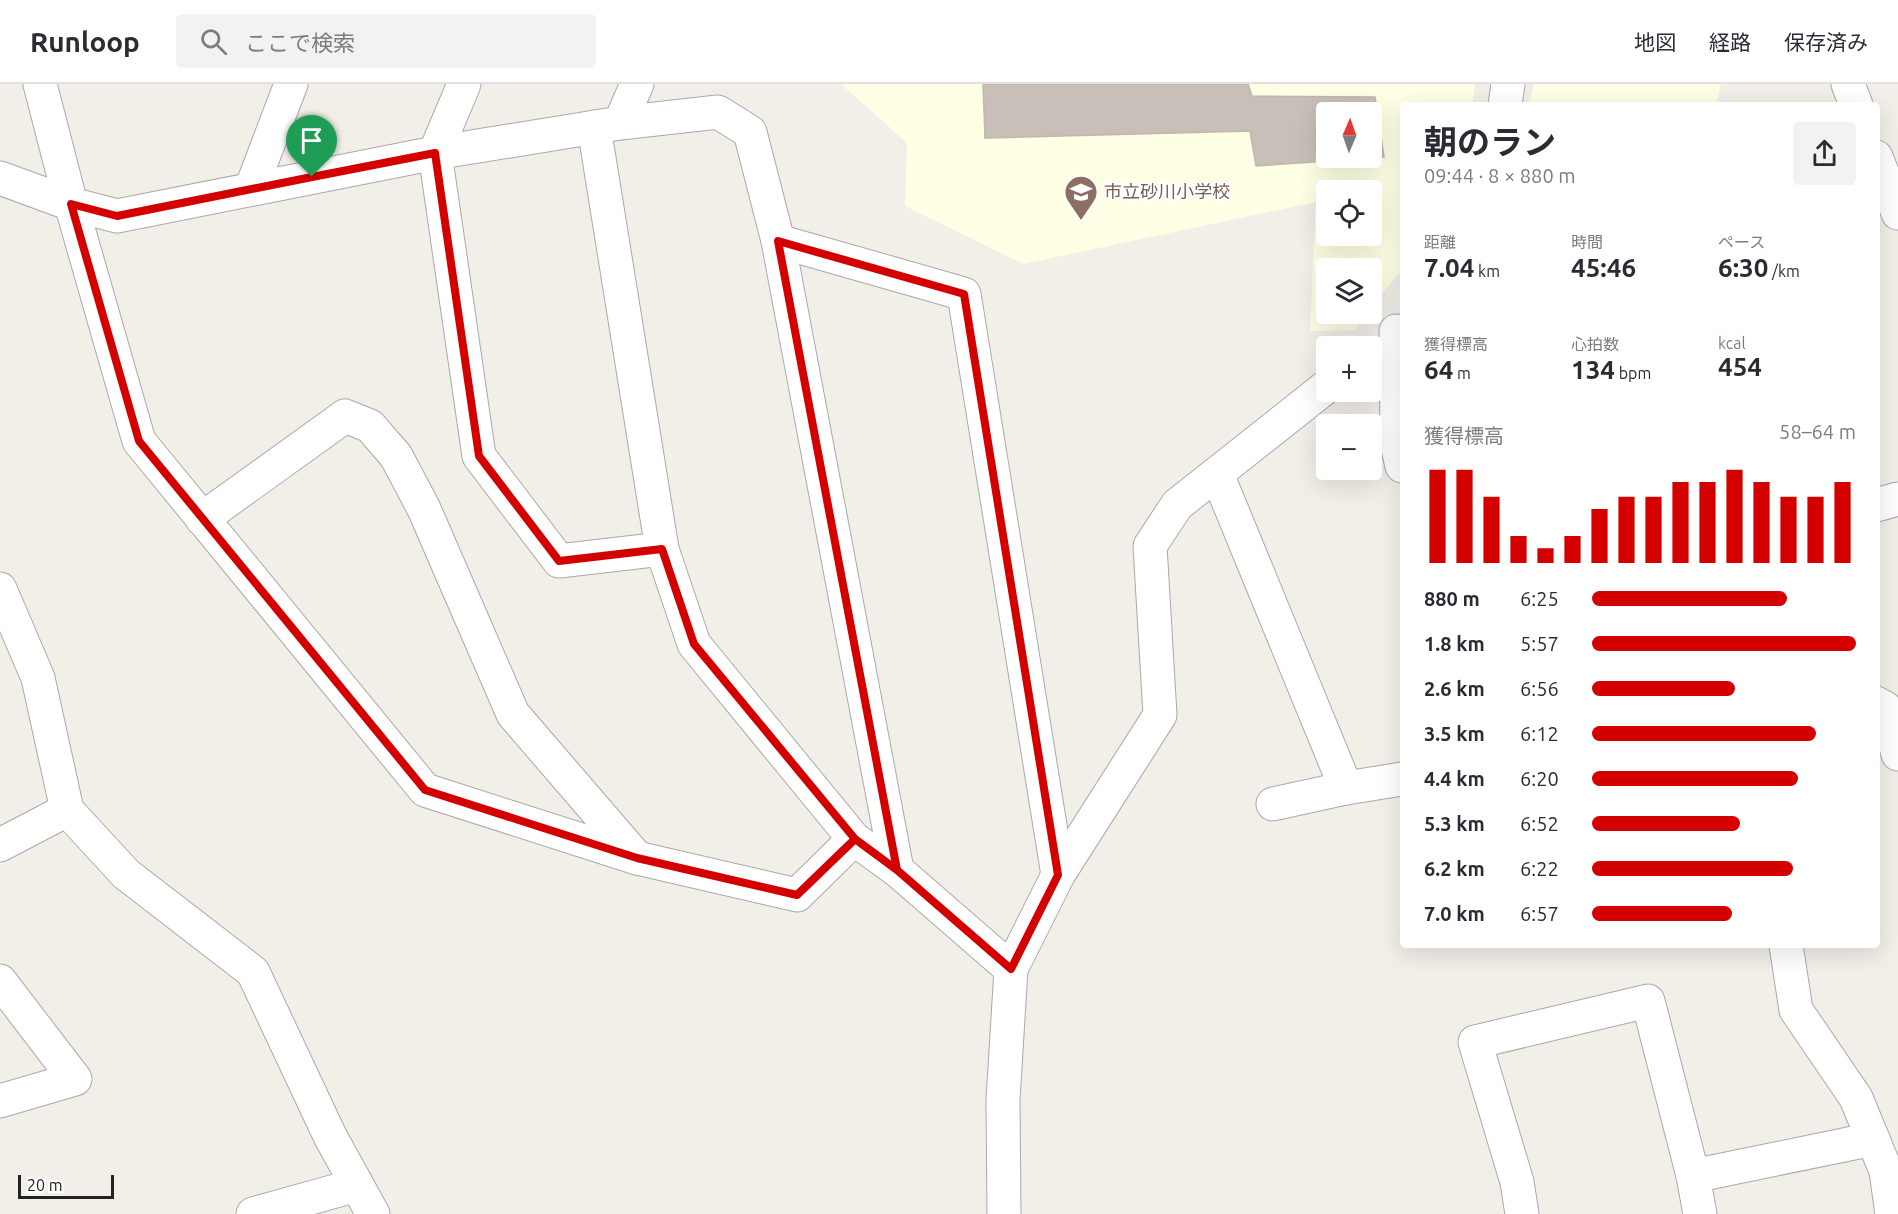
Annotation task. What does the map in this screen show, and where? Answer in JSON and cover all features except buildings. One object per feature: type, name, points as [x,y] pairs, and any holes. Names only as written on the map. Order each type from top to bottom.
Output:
[{"type":"street","points":[[40,84],[71,204],[139,441],[425,790],[637,858],[797,895],[855,839]]},
{"type":"street","points":[[251,189],[291,84]]},
{"type":"street","points":[[464,84],[435,153],[479,456],[559,561],[662,549]]},
{"type":"street","points":[[637,84],[607,125],[662,549],[694,644],[855,839],[897,870],[1011,969]]},
{"type":"street","points":[[1505,102],[1508,84]]},
{"type":"street","points":[[1848,84],[1855,102]]},
{"type":"street","points":[[0,178],[71,204],[117,216],[435,153],[607,125],[718,112],[750,132],[778,241],[897,870]]},
{"type":"street","points":[[1880,168],[1891,198]]},
{"type":"street","points":[[778,241],[964,294],[1058,875]]},
{"type":"street","points":[[1382,342],[1399,328]]},
{"type":"street","points":[[1399,328],[1397,444],[1400,457]]},
{"type":"street","points":[[1004,1214],[1003,1100],[1011,969],[1058,875],[1160,716],[1150,546],[1177,505],[1316,395]]},
{"type":"street","points":[[202,519],[345,416],[370,426],[396,456],[424,509],[513,714],[637,858]]},
{"type":"street","points":[[1217,474],[1346,788]]},
{"type":"street","points":[[1880,504],[1898,499]]},
{"type":"street","points":[[0,589],[38,678],[67,810],[126,874],[253,972],[330,1136],[373,1214]]},
{"type":"street","points":[[1880,705],[1885,708],[1898,754]]},
{"type":"street","points":[[1273,804],[1400,779]]},
{"type":"street","points":[[0,845],[67,810]]},
{"type":"street","points":[[1786,948],[1796,1010],[1856,1098],[1886,1171],[1892,1214]]},
{"type":"street","points":[[0,981],[75,1079],[0,1101]]},
{"type":"street","points":[[1522,1214],[1517,1182],[1475,1042],[1648,1001],[1693,1176],[1700,1214]]},
{"type":"street","points":[[1693,1176],[1873,1139]]},
{"type":"street","points":[[253,1214],[357,1185]]},
{"type":"shaded area","name":"市立砂川小学校","points":[[841,84],[1475,84],[1472,102],[1400,102],[1400,273],[1382,294],[1382,258],[1316,258],[1316,324],[1359,324],[1354,330],[1310,331],[1316,202],[1023,264],[905,206],[907,143]]},
{"type":"shaded area","points":[[1534,84],[1721,84],[1717,102],[1530,102]]},
{"type":"place","name":"市立砂川小学校","points":[[1081,221]]},
{"type":"route","points":[[312,177],[117,216],[71,204],[139,441],[425,790],[637,858],[797,895],[855,839],[897,870],[1011,969],[1058,875],[964,294],[778,241],[897,870],[855,839],[694,644],[662,549],[559,561],[479,456],[435,153],[312,177]]}]
